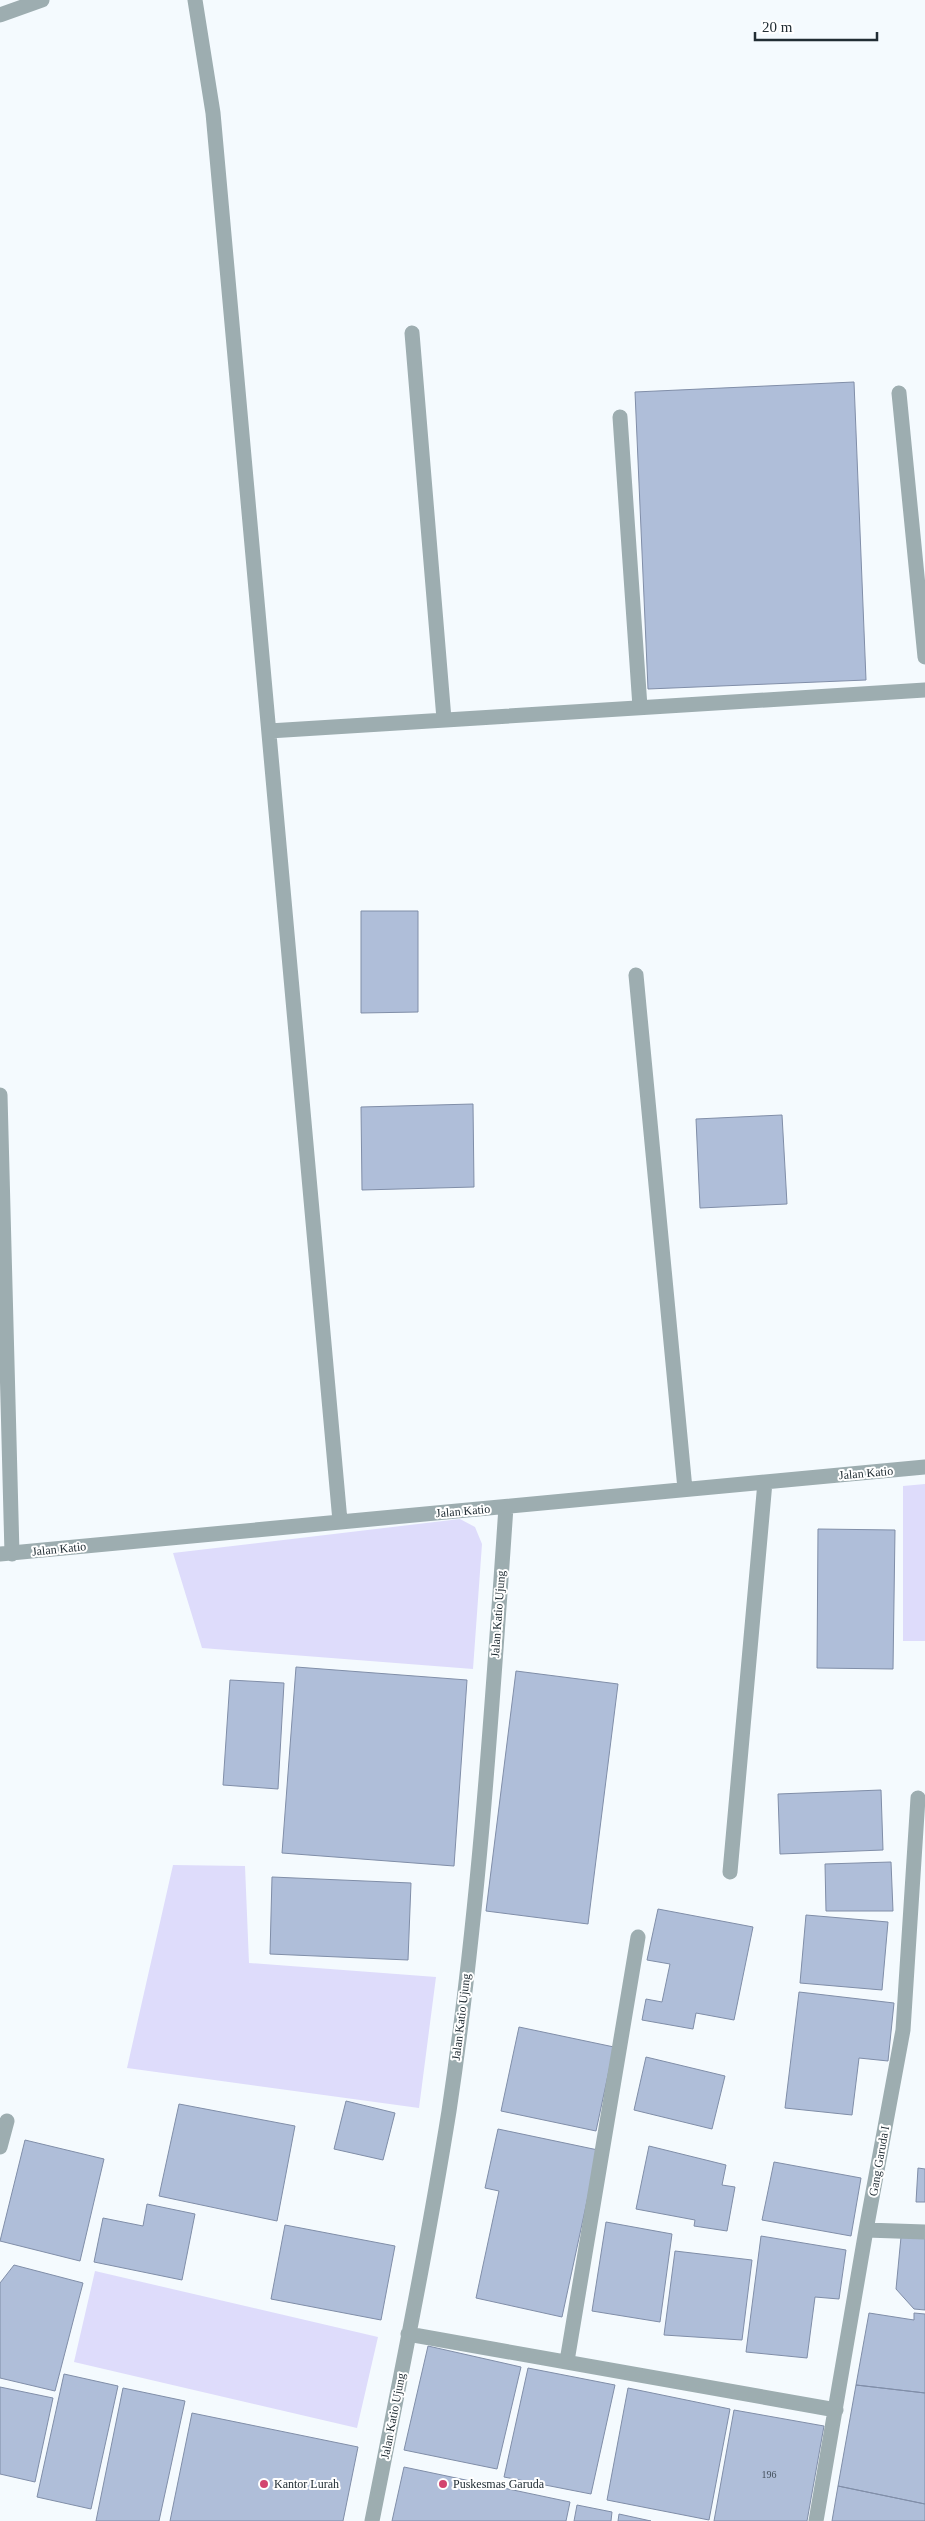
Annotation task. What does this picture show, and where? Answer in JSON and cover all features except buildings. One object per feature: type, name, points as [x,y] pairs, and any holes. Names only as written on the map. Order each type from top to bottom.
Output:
[{"type":"street","points":[[0,15],[42,0]]},
{"type":"street","points":[[195,0],[213,112],[340,1521]]},
{"type":"street","points":[[412,333],[444,719]]},
{"type":"street","points":[[899,393],[925,657]]},
{"type":"street","points":[[620,417],[640,707]]},
{"type":"street","points":[[269,731],[925,690]]},
{"type":"street","points":[[636,975],[685,1489]]},
{"type":"street","points":[[0,1095],[6,1554]]},
{"type":"street","name":"Jalan Katio","points":[[6,1554],[925,1467]]},
{"type":"street","points":[[730,1872],[765,1482]]},
{"type":"street","name":"Jalan Katio Ujung","points":[[372,2521],[448,2111],[470,1941],[488,1768],[506,1507]]},
{"type":"street","name":"Gang Garuda I","points":[[816,2521],[866,2230],[903,2030],[918,1798]]},
{"type":"street","points":[[567,2361],[638,1937]]},
{"type":"street","points":[[0,2147],[7,2121]]},
{"type":"street","points":[[866,2230],[925,2232]]},
{"type":"street","points":[[408,2334],[836,2410]]},
{"type":"shaded area","points":[[925,1484],[925,1641],[903,1641],[903,1486]]},
{"type":"shaded area","points":[[460,1519],[475,1527],[482,1544],[473,1669],[202,1648],[173,1553]]},
{"type":"shaded area","points":[[173,1865],[245,1866],[249,1963],[436,1977],[419,2108],[127,2068]]},
{"type":"shaded area","points":[[95,2271],[378,2337],[357,2428],[74,2362]]},
{"type":"place","name":"Kantor Lurah","points":[[264,2484]]},
{"type":"place","name":"Puskesmas Garuda","points":[[443,2484]]}]
